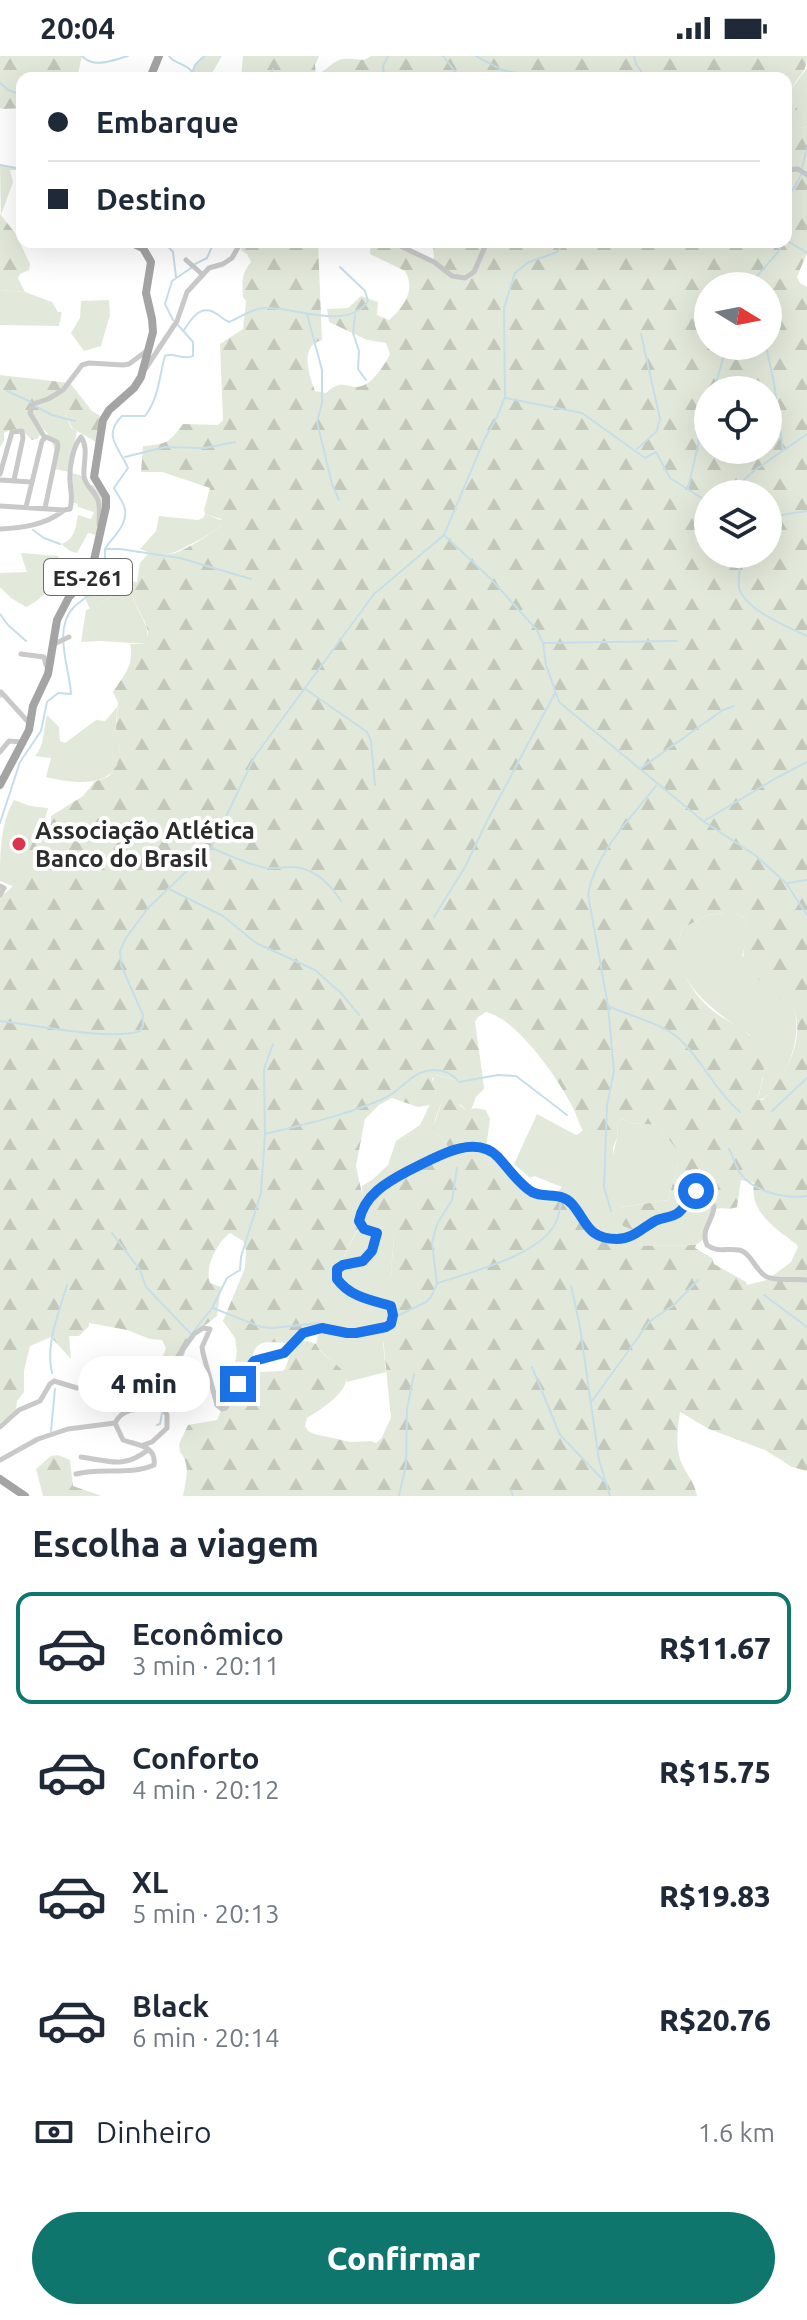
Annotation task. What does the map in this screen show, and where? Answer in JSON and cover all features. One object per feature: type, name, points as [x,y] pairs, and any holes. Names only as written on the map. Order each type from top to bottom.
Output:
[{"type":"main road","name":"ES-261","points":[[0,785],[24,743],[34,702],[62,640],[54,627],[63,608],[90,573],[106,501],[94,477],[101,425],[109,410],[134,388],[144,370],[153,326],[146,293],[151,262],[143,248]]},
{"type":"main road","points":[[0,1480],[22,1496]]},
{"type":"street","points":[[144,370],[177,321],[187,292],[209,268],[232,258],[238,248]]},
{"type":"street","points":[[405,248],[430,260],[452,276],[469,277],[484,248]]},
{"type":"street","points":[[186,260],[203,275]]},
{"type":"street","points":[[45,508],[58,446],[57,442],[45,438],[30,413],[33,404],[63,390],[82,365],[129,364],[149,349]]},
{"type":"street","points":[[0,474],[12,432],[22,431],[14,480]]},
{"type":"street","points":[[26,507],[45,438]]},
{"type":"street","points":[[0,506],[70,509],[70,474],[77,441],[83,438],[86,451],[84,478],[98,499],[100,534]]},
{"type":"street","points":[[0,480],[31,482]]},
{"type":"street","points":[[0,529],[23,529],[52,519],[64,510]]},
{"type":"street","points":[[21,654],[44,657],[48,674]]},
{"type":"street","points":[[1,692],[30,724]]},
{"type":"street","points":[[0,752],[9,741],[24,743]]},
{"type":"street","points":[[0,886],[4,890],[0,895]]},
{"type":"street","points":[[0,1427],[22,1407],[40,1401],[54,1381],[79,1388],[110,1378],[151,1386],[161,1380],[194,1334],[203,1328],[210,1329],[203,1353],[217,1405],[222,1409],[226,1408],[254,1361],[284,1353],[303,1333],[322,1328],[356,1333],[388,1326],[393,1315],[391,1306],[351,1292],[339,1283],[336,1275],[339,1266],[363,1261],[372,1251],[377,1233],[361,1227],[362,1210],[372,1195],[386,1183],[464,1147],[492,1151],[531,1191],[565,1198],[589,1229],[606,1238],[632,1236],[657,1220],[673,1216],[682,1210],[691,1193],[700,1191],[714,1207],[705,1231],[707,1245],[720,1251],[741,1251],[749,1256],[762,1274],[769,1277],[807,1280]]},
{"type":"street","points":[[0,1460],[38,1439],[68,1429],[115,1423],[121,1414],[131,1410],[164,1410],[168,1407],[168,1398]]},
{"type":"street","points":[[81,1457],[125,1463],[134,1460],[167,1428],[164,1410]]},
{"type":"street","points":[[76,1474],[149,1468],[155,1462],[146,1447],[123,1440],[115,1423]]},
{"type":"green space","points":[[0,56],[82,56],[78,72],[16,72],[16,108],[0,108]]},
{"type":"green space","points":[[204,56],[222,56],[213,72],[192,72]]},
{"type":"green space","points":[[243,56],[319,56],[316,72],[242,72]]},
{"type":"green space","points":[[371,56],[807,56],[805,68],[792,90],[792,72],[322,72],[337,61],[364,60]]},
{"type":"green space","points":[[807,68],[807,126],[804,128],[798,127],[792,88]]},
{"type":"green space","points":[[792,98],[797,108],[798,127],[807,126],[807,253],[797,277],[807,287],[807,1471],[792,1467],[765,1450],[709,1429],[680,1412],[678,1453],[697,1496],[183,1496],[187,1467],[179,1444],[188,1425],[217,1420],[232,1385],[237,1352],[235,1338],[223,1321],[245,1268],[246,1250],[243,1241],[230,1233],[217,1248],[209,1270],[210,1283],[221,1287],[217,1316],[199,1330],[169,1367],[162,1359],[166,1348],[162,1340],[89,1323],[79,1336],[69,1336],[71,1359],[51,1337],[30,1346],[24,1371],[24,1392],[17,1401],[16,1411],[0,1423],[0,897],[18,879],[35,839],[51,824],[51,816],[83,796],[94,782],[109,776],[117,765],[120,748],[116,728],[118,702],[113,692],[129,664],[130,644],[146,644],[148,632],[129,591],[90,609],[83,594],[119,582],[137,582],[140,563],[149,553],[181,551],[222,525],[221,519],[205,514],[210,488],[162,472],[141,472],[143,446],[167,441],[183,424],[218,425],[223,420],[220,344],[243,329],[246,301],[243,297],[243,279],[251,262],[240,248],[318,248],[322,340],[310,348],[308,361],[315,391],[326,393],[337,386],[359,387],[368,383],[390,354],[386,343],[367,340],[329,322],[327,309],[348,308],[361,296],[378,302],[377,315],[389,320],[407,298],[408,278],[405,271],[370,254],[370,248],[403,248],[434,260],[433,248],[792,248]],"holes":[[[736,913],[745,918],[744,967],[794,1011],[797,1022],[795,1047],[785,1071],[762,1100],[757,1100],[764,1065],[758,1045],[749,1034],[704,1003],[690,984],[680,962],[683,928],[708,915]],[[486,1012],[511,1026],[535,1051],[557,1080],[587,1137],[608,1155],[613,1156],[618,1122],[623,1119],[631,1123],[658,1125],[678,1151],[678,1165],[668,1200],[623,1207],[619,1216],[623,1226],[636,1231],[683,1209],[691,1193],[708,1196],[714,1210],[737,1207],[741,1180],[754,1183],[760,1211],[798,1247],[791,1262],[767,1280],[747,1285],[714,1264],[712,1258],[695,1248],[696,1245],[639,1246],[628,1238],[596,1232],[561,1196],[532,1191],[486,1149],[490,1119],[486,1110],[475,1108],[467,1111],[445,1098],[433,1127],[450,1151],[389,1179],[364,1203],[356,1166],[365,1119],[379,1105],[392,1098],[418,1107],[431,1105],[436,1092],[432,1079],[436,1075],[461,1081],[483,1079],[475,1022]],[[384,1221],[394,1237],[391,1272],[397,1308],[392,1325],[383,1338],[391,1418],[376,1443],[351,1442],[314,1434],[305,1426],[307,1418],[341,1391],[346,1378],[343,1371],[316,1344],[308,1341],[294,1346],[282,1371],[257,1372],[252,1361],[253,1353],[259,1345],[287,1343],[298,1333],[320,1326],[339,1266],[358,1228],[369,1231],[381,1227]]]},
{"type":"green space","points":[[0,165],[16,167],[16,170],[10,170],[13,182],[1,215]]},
{"type":"green space","points":[[0,214],[16,234],[16,248],[23,248],[30,264],[29,270],[18,278],[25,292],[0,290]]},
{"type":"green space","points":[[0,290],[25,292],[52,302],[58,312],[62,312],[59,326],[0,325]]},
{"type":"green space","points":[[109,300],[110,315],[101,346],[84,351],[71,333],[80,318],[81,301]]},
{"type":"green space","points":[[0,375],[70,383],[92,411],[102,417],[96,442],[72,428],[66,415],[41,415],[35,419],[44,430],[37,439],[32,440],[20,430],[13,429],[4,433],[0,447]]},
{"type":"green space","points":[[41,415],[66,415],[71,428],[77,431],[69,472],[55,469],[52,441],[35,419]]},
{"type":"green space","points":[[69,472],[82,476],[86,487],[93,485],[103,498],[97,535],[88,533],[77,553],[61,544],[72,537],[78,515],[91,519],[94,512],[71,502]]},
{"type":"green space","points":[[205,514],[223,521],[222,525],[169,554],[140,549],[156,531],[159,516],[198,520]]},
{"type":"green space","points":[[22,553],[58,556],[60,563],[51,586],[26,607],[0,587],[0,573],[27,572]]},
{"type":"green space","points":[[129,591],[145,624],[147,644],[81,642],[86,610]]},
{"type":"green space","points":[[118,706],[116,725],[120,749],[112,772],[104,778],[82,782],[46,777],[51,758],[35,756],[42,742],[47,715],[59,727],[60,741],[65,743],[96,720],[105,721]]},
{"type":"green space","name":"Associação Atlética Banco do Brasil","points":[[14,800],[48,808],[37,846],[19,889],[0,881],[3,829]]},
{"type":"green space","points":[[736,913],[745,918],[748,935],[742,956],[794,1011],[796,1022],[794,1048],[783,1075],[766,1096],[757,1101],[763,1079],[750,1035],[708,1004],[686,977],[680,962],[678,946],[683,928],[708,915]]},
{"type":"green space","points":[[435,1075],[461,1081],[483,1079],[484,1089],[476,1097],[471,1110],[442,1102],[434,1126],[450,1151],[363,1205],[362,1186],[388,1165],[396,1141],[420,1125],[436,1092],[432,1083]]},
{"type":"green space","points":[[537,1114],[574,1134],[583,1130],[604,1152],[613,1155],[618,1122],[623,1119],[631,1123],[658,1125],[678,1150],[678,1165],[668,1200],[622,1207],[636,1231],[659,1219],[691,1193],[708,1196],[714,1210],[704,1239],[696,1245],[639,1246],[628,1239],[609,1236],[590,1228],[555,1195],[562,1187],[534,1176],[530,1178],[514,1164]]},
{"type":"green space","points":[[384,1220],[394,1237],[391,1272],[397,1299],[393,1321],[383,1343],[386,1372],[347,1382],[342,1371],[316,1344],[339,1266],[359,1227]]},
{"type":"green space","points":[[58,1455],[70,1460],[73,1486],[102,1496],[43,1496],[36,1469],[51,1456]]},
{"type":"waterway","points":[[82,56],[98,63],[128,56]]},
{"type":"waterway","points":[[169,56],[192,72]]},
{"type":"waterway","points":[[192,72],[204,56]]},
{"type":"waterway","points":[[384,72],[388,56]]},
{"type":"waterway","points":[[443,56],[455,72]]},
{"type":"waterway","points":[[476,56],[512,72]]},
{"type":"waterway","points":[[634,56],[642,72]]},
{"type":"waterway","points":[[0,83],[16,93]]},
{"type":"waterway","points":[[802,168],[807,148]]},
{"type":"waterway","points":[[0,165],[16,168]]},
{"type":"waterway","points":[[792,190],[801,175]]},
{"type":"waterway","points":[[792,244],[807,253]]},
{"type":"waterway","points":[[169,248],[173,252],[176,277]]},
{"type":"waterway","points":[[195,264],[207,258],[211,248]]},
{"type":"waterway","points":[[0,1021],[91,1033],[127,1034],[140,1031],[143,1015],[121,965],[120,951],[126,938],[148,908],[211,848],[255,756],[374,594],[444,535],[505,397],[504,308],[515,273],[527,263],[560,248]]},
{"type":"waterway","points":[[760,272],[780,248]]},
{"type":"waterway","points":[[184,330],[195,316],[206,310],[229,322],[264,308],[347,315],[359,310],[368,301],[365,291],[340,267]]},
{"type":"waterway","points":[[173,320],[165,304],[172,281],[191,268]]},
{"type":"waterway","points":[[307,314],[322,370],[322,403],[317,422],[339,500]]},
{"type":"waterway","points":[[355,315],[353,333],[359,351],[358,369],[366,380]]},
{"type":"waterway","points":[[0,823],[20,762],[41,731],[47,702],[58,693],[71,694],[64,626],[74,607],[105,583],[105,549],[125,518],[124,506],[114,488],[128,468],[114,442],[113,430],[122,416],[145,416],[150,409],[165,356],[193,356],[193,342],[178,325]]},
{"type":"waterway","points":[[637,449],[657,431],[660,419],[641,334]]},
{"type":"waterway","points":[[718,376],[723,360]]},
{"type":"waterway","points":[[769,360],[783,450]]},
{"type":"waterway","points":[[7,391],[31,402]]},
{"type":"waterway","points":[[506,398],[582,413],[645,458],[656,452],[670,478],[694,493]]},
{"type":"waterway","points":[[35,406],[52,415],[75,421]]},
{"type":"waterway","points":[[744,480],[807,434]]},
{"type":"waterway","points":[[125,457],[165,447],[205,448],[235,442]]},
{"type":"waterway","points":[[688,488],[694,462]]},
{"type":"waterway","points":[[782,515],[807,511]]},
{"type":"waterway","points":[[33,530],[60,544]]},
{"type":"waterway","points":[[445,536],[490,578],[537,630],[559,702],[703,821],[755,855],[786,883],[807,915]]},
{"type":"waterway","points":[[105,549],[180,558],[251,579]]},
{"type":"waterway","points":[[740,568],[739,587],[749,603],[807,636]]},
{"type":"waterway","points":[[0,614],[26,641]]},
{"type":"waterway","points":[[543,643],[677,641]]},
{"type":"waterway","points":[[304,688],[367,732],[371,741],[375,785]]},
{"type":"waterway","points":[[434,917],[465,867],[555,693]]},
{"type":"waterway","points":[[641,768],[723,710],[734,706]]},
{"type":"waterway","points":[[704,821],[807,762]]},
{"type":"waterway","points":[[611,1211],[604,1187],[607,1105],[614,1071],[608,1006],[588,894],[606,850],[656,786]]},
{"type":"waterway","points":[[212,848],[266,868],[307,870],[326,883],[341,901]]},
{"type":"waterway","points":[[788,883],[807,880]]},
{"type":"waterway","points":[[169,889],[223,916],[256,943],[315,970],[341,993],[359,1015]]},
{"type":"waterway","points":[[608,1006],[676,1036],[740,1112]]},
{"type":"waterway","points":[[193,1332],[212,1308],[227,1278],[240,1270],[241,1257],[261,1193],[265,1134],[264,1069],[273,1044]]},
{"type":"waterway","points":[[265,1134],[371,1104],[391,1095],[420,1073],[431,1070],[445,1072],[459,1082],[498,1075],[516,1076],[567,1115]]},
{"type":"waterway","points":[[772,1111],[807,1078]]},
{"type":"waterway","points":[[729,1149],[740,1173],[753,1185],[780,1195],[807,1196]]},
{"type":"waterway","points":[[395,1317],[426,1302],[437,1284],[432,1243],[437,1224],[452,1200],[457,1168]]},
{"type":"waterway","points":[[438,1283],[505,1260],[537,1243],[557,1220],[561,1202]]},
{"type":"waterway","points":[[112,1233],[140,1270],[146,1287],[190,1333]]},
{"type":"waterway","points":[[592,1401],[650,1321],[674,1305],[698,1280]]},
{"type":"waterway","points":[[52,1373],[50,1351],[67,1285]]},
{"type":"waterway","points":[[571,1286],[599,1460],[610,1496]]},
{"type":"waterway","points":[[764,1295],[807,1327]]},
{"type":"waterway","points":[[213,1308],[261,1327],[320,1323]]},
{"type":"waterway","points":[[162,1406],[184,1352]]},
{"type":"waterway","points":[[532,1367],[560,1435],[608,1485]]},
{"type":"waterway","points":[[399,1496],[406,1465],[407,1409],[414,1374]]},
{"type":"waterway","points":[[51,1431],[55,1389]]},
{"type":"waterway","points":[[157,1425],[162,1413]]},
{"type":"waterway","points":[[511,1490],[513,1496]]},
{"type":"place","name":"Associação Atlética Banco do Brasil","points":[[19,844]]},
{"type":"route","points":[[238,1384],[254,1361],[284,1353],[303,1333],[322,1328],[356,1333],[391,1324],[391,1306],[366,1299],[342,1286],[337,1279],[337,1269],[363,1261],[372,1251],[377,1233],[361,1227],[359,1217],[372,1195],[393,1179],[460,1148],[479,1147],[492,1151],[527,1188],[539,1194],[565,1198],[589,1229],[606,1238],[632,1236],[657,1220],[678,1214],[691,1193],[696,1191]]}]
